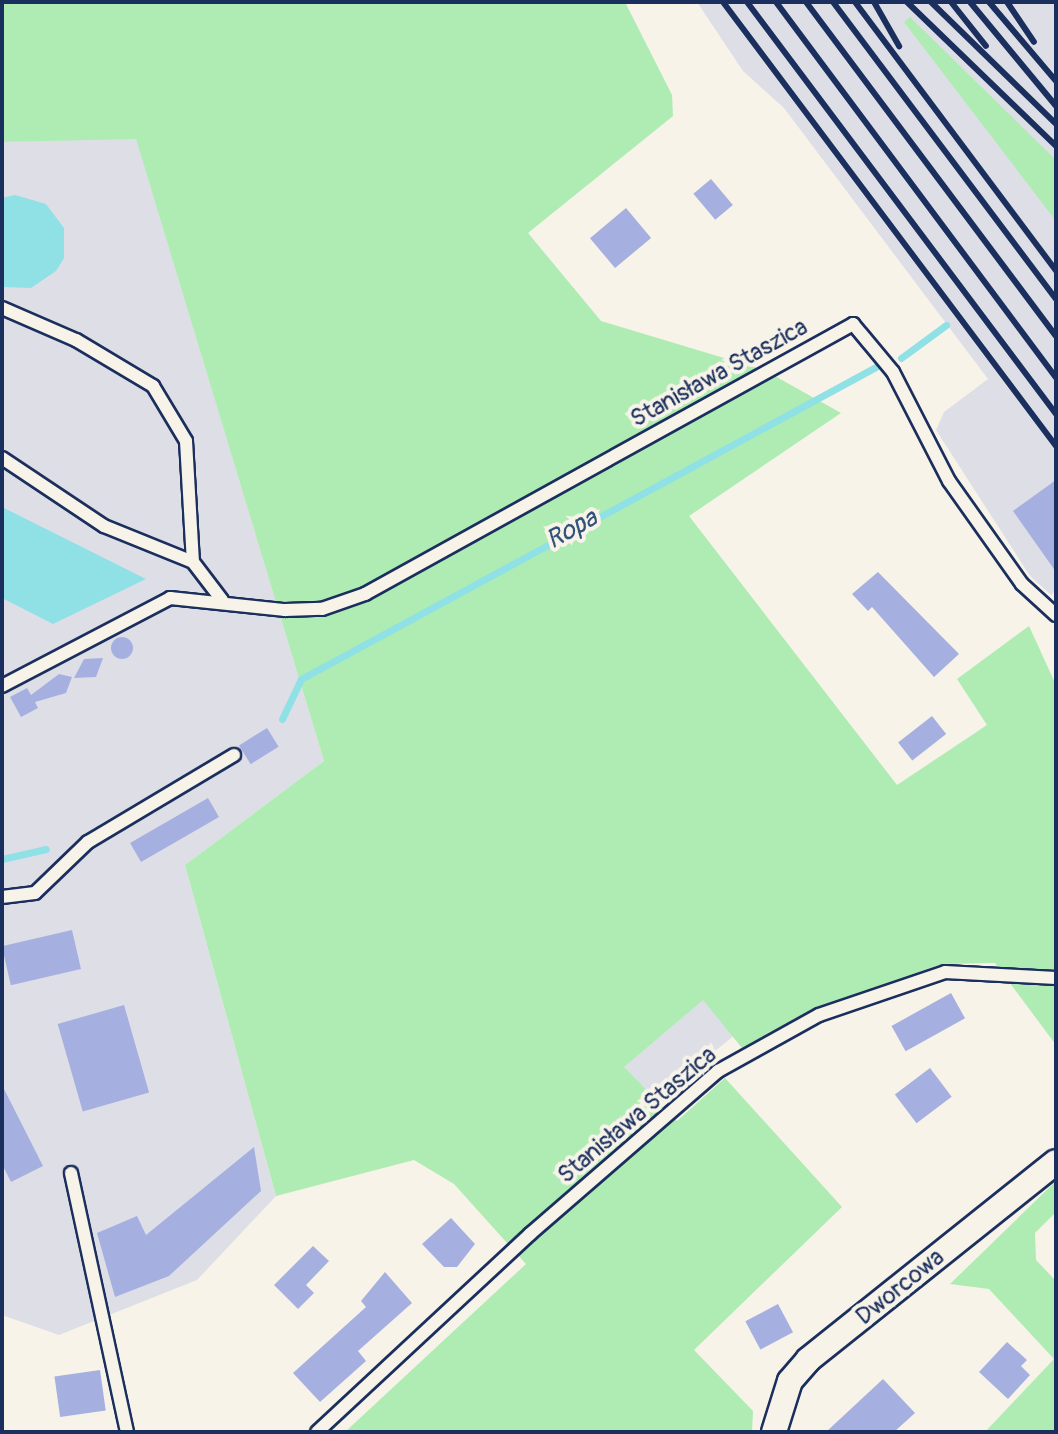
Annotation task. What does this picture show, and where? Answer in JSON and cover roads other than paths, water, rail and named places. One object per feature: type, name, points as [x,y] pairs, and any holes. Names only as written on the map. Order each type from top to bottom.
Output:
[{"type":"street","name":"Dworcowa","points":[[774,1432],[790,1381],[808,1360],[1056,1162]]},
{"type":"lane","points":[[2,308],[76,340],[153,386],[186,441],[193,562]]},
{"type":"lane","name":"Stanisława Staszica","points":[[222,600],[285,610],[322,609],[365,594],[853,324],[893,372],[949,481],[1022,584],[1056,615]]},
{"type":"lane","points":[[2,458],[104,526],[193,562],[222,600]]},
{"type":"lane","points":[[2,686],[170,598],[222,600]]},
{"type":"lane","points":[[2,897],[35,893],[88,842],[234,755]]},
{"type":"lane","name":"Stanisława Staszica","points":[[317,1432],[530,1234],[718,1071],[819,1015],[945,972],[1056,978]]},
{"type":"lane","points":[[71,1173],[127,1432]]},
{"type":"water","points":[[15,195],[46,204],[64,228],[64,258],[56,271],[31,288],[2,287],[2,198]]},
{"type":"water","points":[[2,507],[146,579],[53,624],[2,598]]},
{"type":"waterway","name":"Ropa","points":[[901,358],[946,325]]},
{"type":"waterway","name":"Ropa","points":[[282,719],[301,679],[883,363]]},
{"type":"waterway","name":"Ropa","points":[[2,859],[46,849]]},
{"type":"railway","points":[[723,2],[1056,446]]},
{"type":"railway","points":[[747,2],[1056,414]]},
{"type":"railway","points":[[776,2],[1056,377]]},
{"type":"railway","points":[[806,2],[1056,336]]},
{"type":"railway","points":[[833,2],[1056,299]]},
{"type":"railway","points":[[855,2],[1056,271]]},
{"type":"railway","points":[[874,2],[899,46]]},
{"type":"railway","points":[[907,2],[1056,146]]},
{"type":"railway","points":[[931,2],[1056,124]]},
{"type":"railway","points":[[951,2],[986,46]]},
{"type":"railway","points":[[970,2],[1056,106]]},
{"type":"railway","points":[[989,2],[1056,81]]},
{"type":"railway","points":[[1007,2],[1034,42]]}]
